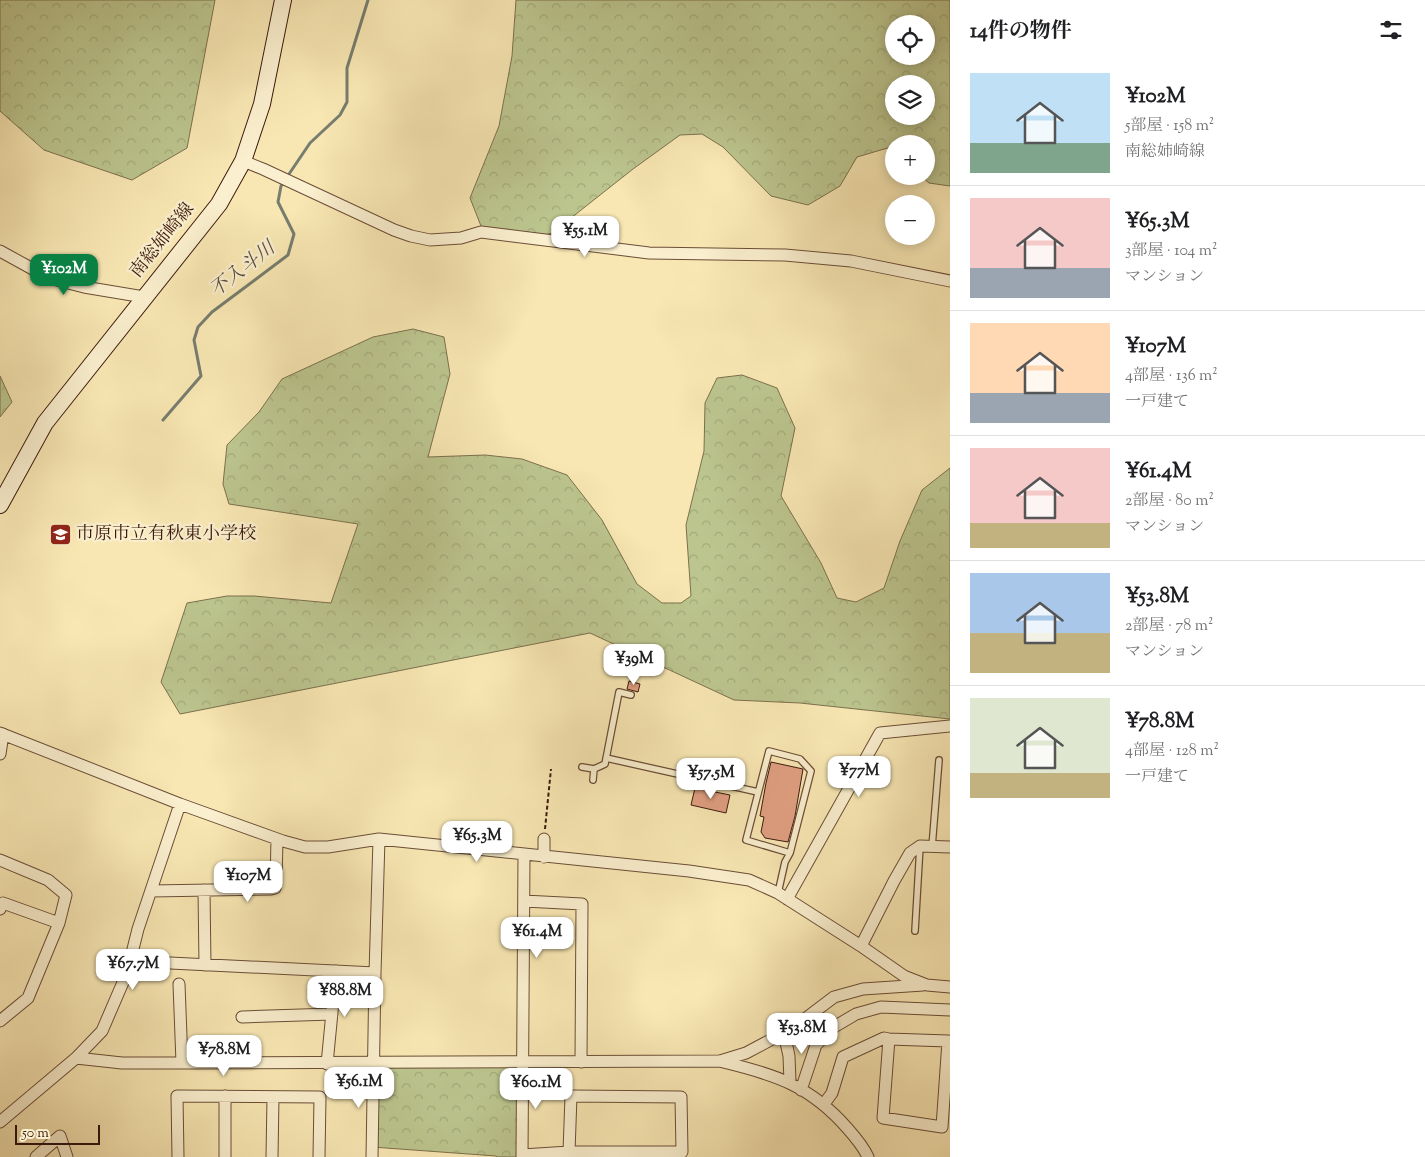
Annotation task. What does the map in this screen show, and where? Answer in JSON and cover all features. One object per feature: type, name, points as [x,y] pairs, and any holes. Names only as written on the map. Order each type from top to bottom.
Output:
[{"type":"main road","name":"南総姉崎線","points":[[0,505],[45,423],[220,204],[243,161],[262,104],[284,0]]},
{"type":"street","points":[[243,161],[394,230],[430,240],[461,238],[481,232],[649,253],[785,255],[851,261],[950,281]]},
{"type":"street","points":[[0,252],[48,278],[84,288],[144,297]]},
{"type":"street","points":[[782,896],[880,733],[950,726]]},
{"type":"street","points":[[0,754],[2,734],[180,804],[277,839],[305,847],[328,847],[379,839],[689,871],[749,880],[782,896],[861,946],[904,976],[927,985]]},
{"type":"street","points":[[0,1122],[76,1058],[102,1031],[127,973],[138,929],[180,804]]},
{"type":"street","points":[[151,891],[275,888],[277,839]]},
{"type":"street","points":[[372,1157],[379,839]]},
{"type":"street","points":[[544,839],[544,857]]},
{"type":"street","points":[[861,946],[910,853],[926,847],[950,847]]},
{"type":"street","points":[[524,855],[522,1156],[569,1152],[682,1152],[681,1097],[571,1096],[569,1152]]},
{"type":"street","points":[[0,860],[48,880],[66,895],[59,923],[28,998],[0,1021]]},
{"type":"street","points":[[204,890],[205,965]]},
{"type":"street","points":[[524,901],[582,904],[581,1062]]},
{"type":"street","points":[[0,909],[3,903],[59,923]]},
{"type":"street","points":[[130,961],[375,973]]},
{"type":"street","points":[[327,1064],[336,971]]},
{"type":"street","points":[[179,984],[182,1063]]},
{"type":"street","points":[[719,1061],[746,1052],[794,1028],[834,997],[864,989],[927,985],[950,987]]},
{"type":"street","points":[[801,1090],[816,1045],[834,1027],[856,1014],[881,1007],[950,1010]]},
{"type":"street","points":[[242,1017],[332,1014]]},
{"type":"street","points":[[784,1033],[789,1056],[790,1082]]},
{"type":"street","points":[[824,1104],[832,1093],[843,1057],[884,1038],[889,1038],[948,1041],[942,1127],[883,1118],[889,1038]]},
{"type":"street","points":[[76,1058],[122,1063],[327,1064],[373,1062],[719,1061],[761,1071],[790,1082],[824,1104],[840,1119],[864,1148],[868,1157]]},
{"type":"street","points":[[178,1157],[177,1096],[320,1097],[319,1157]]},
{"type":"street","points":[[225,1096],[225,1157]]},
{"type":"street","points":[[272,1157],[273,1097]]},
{"type":"street","points":[[36,1157],[60,1136],[67,1157]]},
{"type":"lane","points":[[582,766],[594,769],[605,764],[618,692],[631,695]]},
{"type":"lane","points":[[782,896],[785,862],[790,853],[811,771],[800,759],[769,751],[746,840],[790,853]]},
{"type":"lane","points":[[606,758],[758,792]]},
{"type":"lane","points":[[915,931],[939,760]]},
{"type":"lane","points":[[593,780],[594,769]]},
{"type":"path","points":[[544,839],[551,768]]},
{"type":"green space","points":[[0,0],[215,0],[187,148],[132,180],[44,150],[0,111]]},
{"type":"green space","points":[[516,0],[950,0],[950,186],[935,184],[935,135],[885,135],[885,149],[857,157],[840,186],[808,205],[771,196],[723,147],[702,134],[680,135],[633,169],[552,233],[518,242],[481,226],[470,198],[499,126],[512,56]]},
{"type":"green space","points":[[413,329],[444,337],[450,374],[428,457],[485,455],[522,459],[567,475],[602,520],[637,584],[662,603],[681,603],[691,596],[686,525],[704,451],[705,403],[717,378],[742,375],[777,388],[795,428],[781,496],[821,563],[837,598],[856,602],[884,588],[900,541],[922,490],[950,468],[950,719],[800,703],[734,700],[590,633],[180,714],[161,682],[187,603],[227,596],[254,596],[331,603],[358,524],[229,504],[223,484],[227,445],[259,412],[282,379],[373,337]]},
{"type":"green space","points":[[0,376],[12,402],[0,417]]},
{"type":"green space","points":[[373,1062],[524,1062],[522,1157],[497,1157],[372,1147]]},
{"type":"building","points":[[629,681],[640,684],[638,692],[627,689]]},
{"type":"building","points":[[771,762],[803,769],[795,816],[788,842],[765,838],[761,832],[764,817],[760,816]]},
{"type":"building","points":[[695,788],[730,795],[726,813],[691,805]]},
{"type":"waterway","name":"不入斗川","points":[[287,177],[310,143],[340,115],[347,102],[347,68],[368,0]]},
{"type":"waterway","name":"不入斗川","points":[[163,420],[201,376],[194,340],[198,327],[212,312],[288,255],[294,234],[278,202],[281,186],[284,182]]},
{"type":"place","name":"市原市立有秋東小学校","points":[[60,535]]}]
